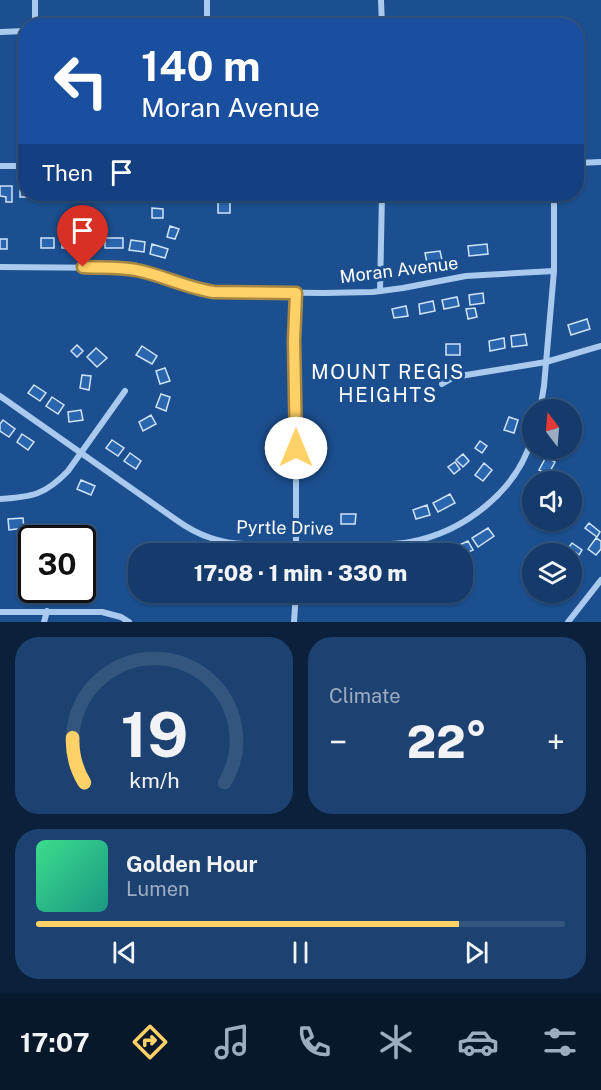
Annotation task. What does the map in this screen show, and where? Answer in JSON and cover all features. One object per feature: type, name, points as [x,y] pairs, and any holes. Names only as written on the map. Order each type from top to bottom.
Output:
[{"type":"street","points":[[35,0],[35,18]]},
{"type":"street","points":[[207,0],[207,18]]},
{"type":"street","points":[[381,0],[382,18]]},
{"type":"street","points":[[0,32],[18,31]]},
{"type":"street","points":[[584,163],[601,162]]},
{"type":"street","points":[[0,166],[18,165]]},
{"type":"street","points":[[380,291],[382,201]]},
{"type":"street","points":[[541,399],[554,271],[554,201]]},
{"type":"street","name":"Moran Avenue","points":[[0,267],[119,268],[147,273],[214,292],[296,293],[380,291],[466,276],[554,271]]},
{"type":"street","points":[[295,543],[294,341],[296,293]]},
{"type":"street","points":[[442,384],[454,377],[546,362],[601,346]]},
{"type":"street","points":[[0,499],[32,496],[49,488],[68,471],[125,391]]},
{"type":"street","name":"Pyrtle Drive","points":[[0,396],[175,519],[196,532],[230,543]]},
{"type":"street","name":"Pyrtle Drive","points":[[399,543],[426,538],[468,520],[500,493],[522,459]]},
{"type":"street","points":[[568,622],[601,580]]},
{"type":"street","points":[[294,622],[295,603]]},
{"type":"street","points":[[44,622],[47,611]]},
{"type":"street","points":[[0,612],[102,612],[121,617],[129,622]]},
{"type":"building","points":[[0,186],[12,186],[12,202],[6,202],[6,197],[0,196]]},
{"type":"building","points":[[218,202],[230,202],[230,213],[218,213]]},
{"type":"building","points":[[152,208],[163,209],[163,218],[152,218]]},
{"type":"building","points":[[170,226],[179,229],[175,239],[167,237]]},
{"type":"building","points":[[41,238],[54,238],[54,248],[41,248]]},
{"type":"building","points":[[62,238],[76,238],[76,248],[62,248]]},
{"type":"building","points":[[105,238],[123,238],[123,248],[105,248]]},
{"type":"building","points":[[0,239],[7,239],[7,249],[0,249]]},
{"type":"building","points":[[131,240],[145,242],[144,252],[129,250]]},
{"type":"building","points":[[152,244],[168,249],[165,258],[150,254]]},
{"type":"building","points":[[487,244],[488,254],[469,256],[468,246]]},
{"type":"building","points":[[440,251],[442,260],[427,263],[425,253]]},
{"type":"building","points":[[483,293],[484,303],[470,305],[469,295]]},
{"type":"building","points":[[457,297],[459,306],[444,309],[442,300]]},
{"type":"building","points":[[433,301],[435,311],[420,314],[419,304]]},
{"type":"building","points":[[406,306],[408,316],[394,318],[392,309]]},
{"type":"building","points":[[475,308],[477,317],[468,319],[466,309]]},
{"type":"building","points":[[587,319],[590,329],[571,335],[568,325]]},
{"type":"building","points":[[525,334],[527,345],[512,347],[511,336]]},
{"type":"building","points":[[504,338],[505,348],[490,351],[489,341]]},
{"type":"building","points":[[446,344],[460,344],[460,355],[446,355]]},
{"type":"building","points":[[77,345],[83,351],[77,357],[71,351]]},
{"type":"building","points":[[142,346],[157,356],[152,364],[136,355]]},
{"type":"building","points":[[96,348],[107,358],[97,367],[87,357]]},
{"type":"building","points":[[165,368],[170,381],[160,384],[156,371]]},
{"type":"building","points":[[82,375],[91,376],[89,390],[80,388]]},
{"type":"building","points":[[34,385],[46,393],[40,401],[28,393]]},
{"type":"building","points":[[161,394],[170,397],[166,411],[156,407]]},
{"type":"building","points":[[52,397],[64,405],[58,414],[46,406]]},
{"type":"building","points":[[81,410],[83,420],[69,422],[68,412]]},
{"type":"building","points":[[151,415],[156,424],[143,431],[139,422]]},
{"type":"building","points":[[509,417],[518,420],[514,433],[504,430]]},
{"type":"building","points":[[3,420],[15,429],[9,437],[0,431],[0,424]]},
{"type":"building","points":[[22,434],[34,442],[28,450],[17,442]]},
{"type":"building","points":[[112,440],[124,448],[118,456],[106,448]]},
{"type":"building","points":[[480,441],[487,446],[482,453],[475,448]]},
{"type":"building","points":[[130,453],[141,461],[136,469],[124,461]]},
{"type":"building","points":[[463,454],[469,461],[463,467],[456,460]]},
{"type":"building","points":[[545,459],[555,462],[550,471],[539,470]]},
{"type":"building","points":[[455,462],[460,469],[454,474],[448,467]]},
{"type":"building","points":[[484,463],[492,470],[483,481],[475,475]]},
{"type":"building","points":[[81,480],[95,486],[91,495],[77,489]]},
{"type":"building","points":[[450,494],[455,503],[438,512],[433,503]]},
{"type":"building","points":[[427,505],[430,515],[416,519],[413,510]]},
{"type":"building","points":[[341,514],[356,514],[355,524],[341,524]]},
{"type":"building","points":[[23,518],[24,525],[18,525],[18,529],[9,530],[8,519]]},
{"type":"building","points":[[589,523],[600,532],[597,537],[585,528]]},
{"type":"building","points":[[488,528],[494,536],[478,547],[472,538]]},
{"type":"building","points":[[596,538],[601,541],[601,549],[596,555],[588,549]]},
{"type":"district","name":"MOUNT REGIS HEIGHTS","points":[[388,384]]},
{"type":"route","points":[[83,267],[136,270],[214,292],[296,293],[294,341],[296,448]]}]
